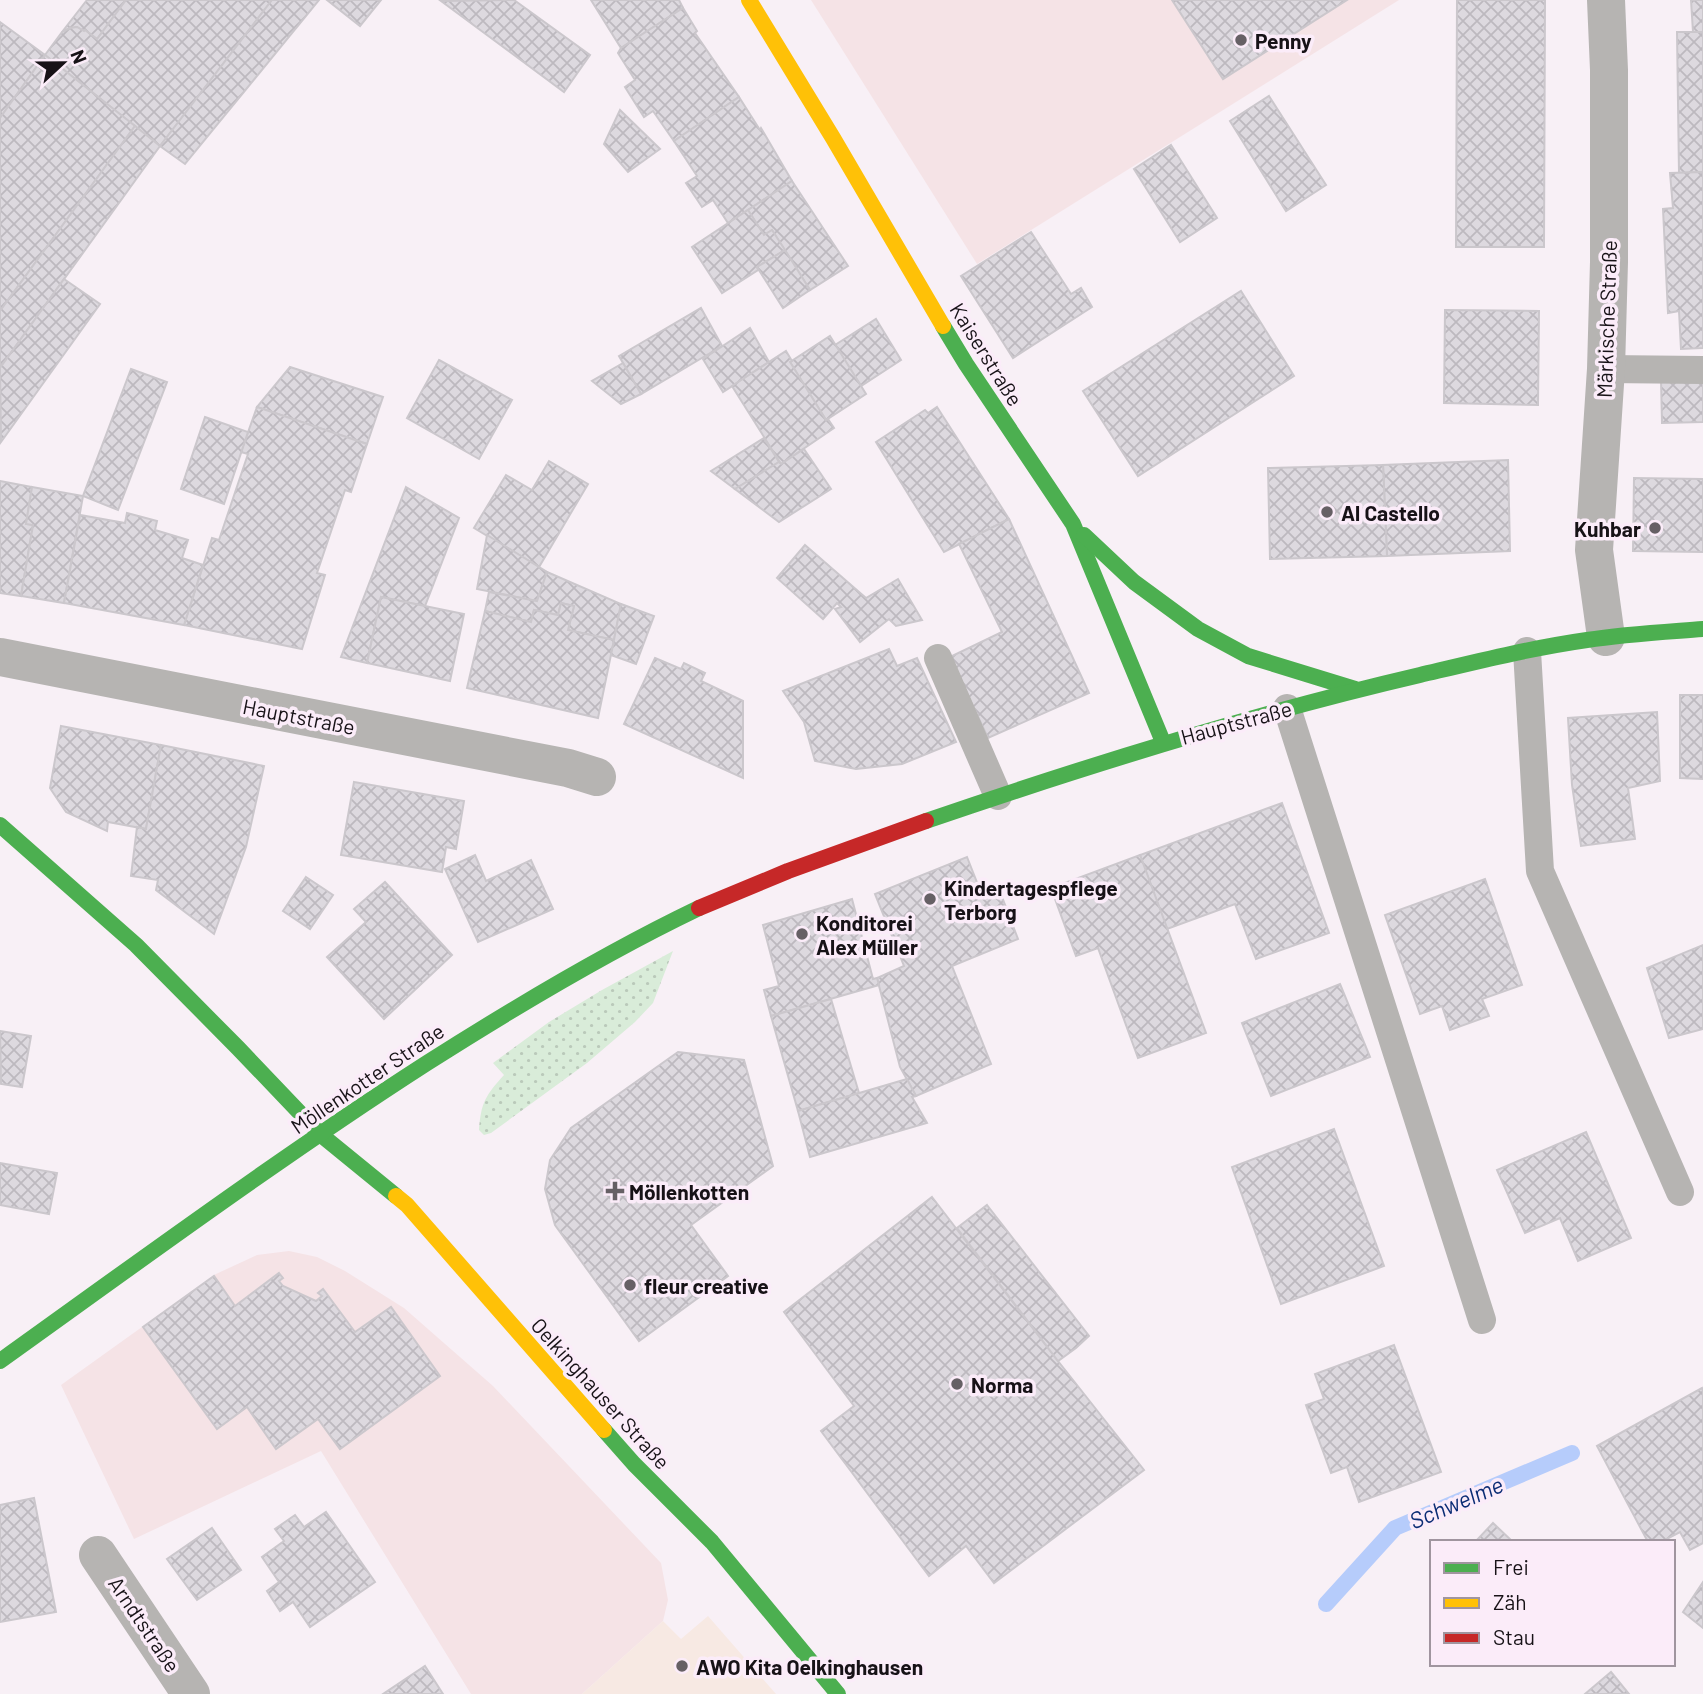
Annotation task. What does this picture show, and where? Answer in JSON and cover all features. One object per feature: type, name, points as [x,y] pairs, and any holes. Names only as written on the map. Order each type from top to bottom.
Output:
[{"type":"main road","name":"Kaiserstraße","points":[[749,0],[966,364],[1073,524],[1163,742]]},
{"type":"main road","points":[[1073,524],[1134,582],[1198,629],[1248,656],[1356,689]]},
{"type":"main road","name":"Hauptstraße","points":[[783,872],[1065,772],[1356,689],[1527,651],[1606,637],[1703,629]]},
{"type":"main road","points":[[0,825],[136,945],[320,1134]]},
{"type":"main road","name":"Möllenkotter Straße","points":[[0,1361],[320,1134],[448,1049],[631,942],[783,872]]},
{"type":"main road","name":"Oelkinghauser Straße","points":[[320,1134],[407,1205],[635,1464],[712,1542],[838,1694]]},
{"type":"street","name":"Märkische Straße","points":[[1606,0],[1609,262],[1606,369],[1594,550],[1606,637]]},
{"type":"street","name":"Hauptstraße","points":[[0,657],[568,768],[597,777]]},
{"type":"street","name":"Arndtstraße","points":[[98,1555],[191,1694]]},
{"type":"lane","points":[[1606,369],[1703,370]]},
{"type":"lane","points":[[1527,651],[1541,871],[1679,1192]]},
{"type":"lane","points":[[938,658],[998,796]]},
{"type":"lane","points":[[1287,708],[1482,1320]]},
{"type":"shaded area","name":"Penny","points":[[811,0],[1399,0],[977,264]]},
{"type":"shaded area","points":[[289,1251],[317,1257],[404,1308],[493,1386],[661,1563],[668,1600],[663,1621],[582,1694],[471,1694],[321,1451],[134,1539],[61,1385],[216,1274],[257,1255]]},
{"type":"shaded area","name":"AWO Kita Oelkinghausen","points":[[708,1616],[776,1694],[582,1694],[663,1621],[681,1639]]},
{"type":"green space","points":[[673,951],[653,1003],[635,1022],[587,1063],[491,1133],[484,1135],[479,1130],[481,1112],[486,1100],[504,1075],[493,1063],[549,1022]]},
{"type":"building","points":[[87,0],[126,0],[97,39],[77,27],[62,32]]},
{"type":"building","points":[[126,0],[272,0],[160,146],[45,55],[62,32],[70,28],[85,30],[97,39]]},
{"type":"building","points":[[272,0],[319,0],[185,164],[160,146]]},
{"type":"building","points":[[327,0],[381,0],[360,26]]},
{"type":"building","points":[[514,0],[590,55],[564,92],[441,1]]},
{"type":"building","points":[[591,0],[679,0],[683,8],[621,48]]},
{"type":"building","name":"Penny","points":[[1172,0],[1347,0],[1223,79]]},
{"type":"building","points":[[1457,0],[1545,0],[1544,247],[1456,247]]},
{"type":"building","points":[[1691,0],[1703,0],[1703,32],[1693,32]]},
{"type":"building","points":[[683,8],[697,31],[695,33],[739,97],[674,141],[653,111],[644,117],[625,87],[635,80],[618,53],[621,48]]},
{"type":"building","points":[[0,22],[45,55],[0,118]]},
{"type":"building","points":[[1677,32],[1703,32],[1703,172],[1679,173]]},
{"type":"building","points":[[45,55],[135,126],[0,311],[0,118]]},
{"type":"building","points":[[1269,96],[1326,185],[1286,211],[1230,121]]},
{"type":"building","points":[[739,97],[792,181],[728,223],[713,200],[702,207],[686,183],[697,176],[674,141]]},
{"type":"building","points":[[620,110],[660,149],[628,172],[604,144]]},
{"type":"building","points":[[135,126],[160,146],[0,368],[0,311]]},
{"type":"building","points":[[1171,145],[1217,218],[1180,242],[1134,169]]},
{"type":"building","points":[[1703,172],[1703,348],[1681,349],[1679,311],[1668,313],[1663,209],[1673,208],[1670,173]]},
{"type":"building","points":[[792,181],[848,266],[810,290],[772,230],[764,235],[748,210]]},
{"type":"building","points":[[748,210],[764,235],[772,230],[785,250],[722,293],[692,247]]},
{"type":"building","points":[[1031,232],[1071,294],[1081,288],[1092,307],[1013,358],[961,276]]},
{"type":"building","points":[[785,250],[810,290],[783,308],[757,267]]},
{"type":"building","points":[[64,279],[100,304],[1,442],[0,368]]},
{"type":"building","points":[[1241,291],[1294,376],[1138,476],[1083,391]]},
{"type":"building","points":[[701,308],[722,346],[641,394],[619,356]]},
{"type":"building","points":[[1445,310],[1539,311],[1538,405],[1444,403]]},
{"type":"building","points":[[876,319],[901,360],[861,386],[835,345]]},
{"type":"building","points":[[750,328],[769,362],[723,392],[703,359]]},
{"type":"building","points":[[830,336],[866,394],[826,420],[790,362]]},
{"type":"building","points":[[786,351],[826,420],[828,419],[834,428],[781,464],[732,386]]},
{"type":"building","points":[[439,360],[512,400],[479,459],[407,418]]},
{"type":"building","points":[[623,363],[641,394],[621,404],[592,381]]},
{"type":"building","points":[[290,367],[383,397],[367,444],[257,407]]},
{"type":"building","points":[[131,369],[167,382],[118,510],[83,496]]},
{"type":"building","points":[[1661,380],[1703,380],[1703,422],[1662,423]]},
{"type":"building","points":[[257,407],[367,444],[351,492],[345,490],[317,573],[325,575],[302,649],[184,625],[212,538],[219,540],[248,454],[241,452]]},
{"type":"building","points":[[937,407],[1009,519],[944,552],[876,442],[925,410],[928,413]]},
{"type":"building","points":[[205,417],[248,432],[224,504],[181,489]]},
{"type":"building","points":[[764,438],[779,462],[735,489],[711,471]]},
{"type":"building","points":[[804,449],[831,489],[779,522],[735,489],[779,462],[781,464]]},
{"type":"building","points":[[1508,460],[1510,551],[1387,556],[1383,465]]},
{"type":"building","points":[[549,461],[588,484],[539,567],[474,528],[506,475],[532,490]]},
{"type":"building","name":"Al Castello","points":[[1383,465],[1387,556],[1270,559],[1268,468]]},
{"type":"building","points":[[1634,478],[1703,479],[1703,552],[1633,551]]},
{"type":"building","points":[[0,481],[32,487],[26,524],[33,525],[21,596],[0,593]]},
{"type":"building","points":[[32,487],[83,496],[64,603],[21,596],[33,525],[26,524]]},
{"type":"building","points":[[406,487],[459,518],[425,606],[381,597],[367,663],[341,657]]},
{"type":"building","points":[[127,513],[157,521],[155,530],[188,540],[182,558],[203,565],[184,625],[64,603],[80,515],[125,523]]},
{"type":"building","points":[[1009,519],[1089,693],[988,738],[950,657],[1002,632],[959,544]]},
{"type":"building","points":[[487,535],[547,572],[537,601],[477,589]]},
{"type":"building","points":[[805,545],[866,598],[898,579],[922,620],[896,626],[889,619],[860,642],[835,609],[841,607],[837,603],[823,619],[777,578]]},
{"type":"building","points":[[547,572],[621,604],[614,640],[568,630],[574,606],[561,603],[558,615],[534,610],[531,622],[485,611],[489,592],[537,601]]},
{"type":"building","points":[[381,597],[464,614],[450,681],[367,663]]},
{"type":"building","points":[[561,603],[574,606],[568,630],[614,640],[598,718],[467,688],[485,611],[531,622],[534,610],[558,615]]},
{"type":"building","points":[[621,604],[654,616],[636,664],[611,655]]},
{"type":"building","points":[[889,649],[897,666],[917,658],[956,742],[902,764],[856,769],[815,761],[804,722],[783,691]]},
{"type":"building","points":[[655,658],[681,669],[684,663],[705,673],[701,681],[743,701],[743,778],[624,724]]},
{"type":"building","points":[[1680,695],[1703,695],[1703,779],[1680,778]]},
{"type":"building","points":[[1657,712],[1660,781],[1628,788],[1635,839],[1581,846],[1572,785],[1568,718]]},
{"type":"building","points":[[61,726],[161,745],[146,829],[108,822],[107,831],[66,812],[50,788]]},
{"type":"building","points":[[161,745],[264,766],[246,847],[214,934],[156,890],[158,880],[131,876],[137,827],[146,829]]},
{"type":"building","points":[[354,782],[464,801],[456,849],[446,847],[442,872],[341,855]]},
{"type":"building","points":[[1282,803],[1329,933],[1256,959],[1235,904],[1167,929],[1140,855]]},
{"type":"building","points":[[475,855],[486,881],[531,860],[553,909],[478,942],[445,869]]},
{"type":"building","points":[[1140,855],[1206,1033],[1138,1058],[1098,948],[1076,956],[1051,888]]},
{"type":"building","points":[[967,857],[982,895],[999,889],[1018,939],[952,966],[991,1064],[916,1096],[900,1067],[877,978],[904,966],[875,894]]},
{"type":"building","points":[[306,877],[333,895],[310,929],[283,911]]},
{"type":"building","points":[[1485,879],[1522,985],[1482,999],[1489,1016],[1450,1030],[1442,1006],[1420,1014],[1385,915]]},
{"type":"building","points":[[385,882],[452,955],[384,1019],[327,957],[366,922],[354,909]]},
{"type":"building","points":[[852,899],[873,979],[877,978],[879,985],[771,1016],[764,990],[779,986],[763,925]]},
{"type":"building","points":[[1703,945],[1703,1029],[1669,1038],[1647,968]]},
{"type":"building","points":[[1340,984],[1370,1057],[1271,1096],[1242,1023]]},
{"type":"building","points":[[831,999],[859,1093],[798,1111],[771,1016]]},
{"type":"building","points":[[0,1031],[31,1036],[22,1087],[1,1084]]},
{"type":"building","points":[[678,1052],[744,1060],[773,1166],[691,1225],[728,1276],[639,1341],[555,1225],[545,1189],[550,1160],[571,1128]]},
{"type":"building","points":[[907,1079],[916,1096],[912,1097],[927,1123],[810,1157],[798,1111]]},
{"type":"building","points":[[1334,1129],[1384,1266],[1281,1304],[1232,1167]]},
{"type":"building","points":[[1586,1132],[1631,1238],[1578,1261],[1560,1218],[1525,1233],[1497,1170]]},
{"type":"building","points":[[0,1163],[57,1173],[49,1214],[0,1205]]},
{"type":"building","name":"Norma","points":[[932,1197],[1144,1470],[994,1583],[966,1546],[929,1576],[821,1431],[854,1406],[784,1312]]},
{"type":"building","points":[[987,1205],[1089,1336],[1058,1361],[957,1228]]},
{"type":"building","points":[[279,1273],[283,1278],[279,1281],[283,1286],[316,1301],[322,1296],[318,1293],[323,1289],[355,1332],[391,1307],[440,1376],[340,1449],[318,1419],[276,1449],[247,1407],[217,1429],[143,1327],[214,1276],[235,1306]]},
{"type":"building","points":[[1394,1345],[1441,1472],[1359,1502],[1347,1467],[1331,1473],[1306,1405],[1324,1399],[1315,1374]]},
{"type":"building","points":[[1702,1388],[1703,1543],[1690,1550],[1680,1532],[1665,1540],[1647,1540],[1597,1446]]},
{"type":"building","points":[[34,1498],[56,1612],[0,1622],[0,1505]]},
{"type":"building","points":[[326,1512],[375,1582],[310,1627],[293,1602],[280,1611],[267,1591],[279,1582],[262,1557],[284,1541],[275,1529],[295,1515],[304,1527]]},
{"type":"building","points":[[1493,1523],[1511,1540],[1477,1540]]},
{"type":"building","points":[[212,1528],[241,1570],[197,1600],[167,1559]]},
{"type":"building","points":[[1703,1582],[1703,1628],[1683,1612]]},
{"type":"building","points":[[425,1666],[443,1694],[383,1694]]},
{"type":"building","points":[[1611,1672],[1629,1694],[1585,1694]]},
{"type":"waterway","name":"Schwelme","points":[[1326,1604],[1395,1528],[1572,1453]]},
{"type":"traffic: fast","points":[[943,326],[1073,524],[1163,742]]},
{"type":"traffic: fast","points":[[1084,535],[1134,582],[1198,629],[1248,656],[1355,689]]},
{"type":"traffic: fast","points":[[926,821],[1171,742],[1357,690],[1566,643],[1703,629]]},
{"type":"traffic: fast","points":[[0,825],[136,945],[320,1134],[396,1196]]},
{"type":"traffic: fast","points":[[0,1361],[265,1172],[427,1063],[561,981],[699,908]]},
{"type":"traffic: fast","points":[[604,1430],[712,1542],[838,1694]]},
{"type":"traffic: slow","points":[[749,0],[943,326]]},
{"type":"traffic: slow","points":[[396,1196],[407,1205],[604,1430]]},
{"type":"traffic: jam","points":[[699,908],[788,871],[926,821]]},
{"type":"place","name":"Penny","points":[[1241,40]]},
{"type":"place","name":"Al Castello","points":[[1327,512]]},
{"type":"place","name":"Kuhbar","points":[[1655,528]]},
{"type":"place","name":"Kindertagespflege Terborg","points":[[930,899]]},
{"type":"place","name":"Konditorei Alex Müller","points":[[802,934]]},
{"type":"place","name":"Möllenkotten","points":[[615,1191]]},
{"type":"place","name":"fleur creative","points":[[630,1285]]},
{"type":"place","name":"Norma","points":[[957,1384]]},
{"type":"place","name":"AWO Kita Oelkinghausen","points":[[682,1666]]}]
